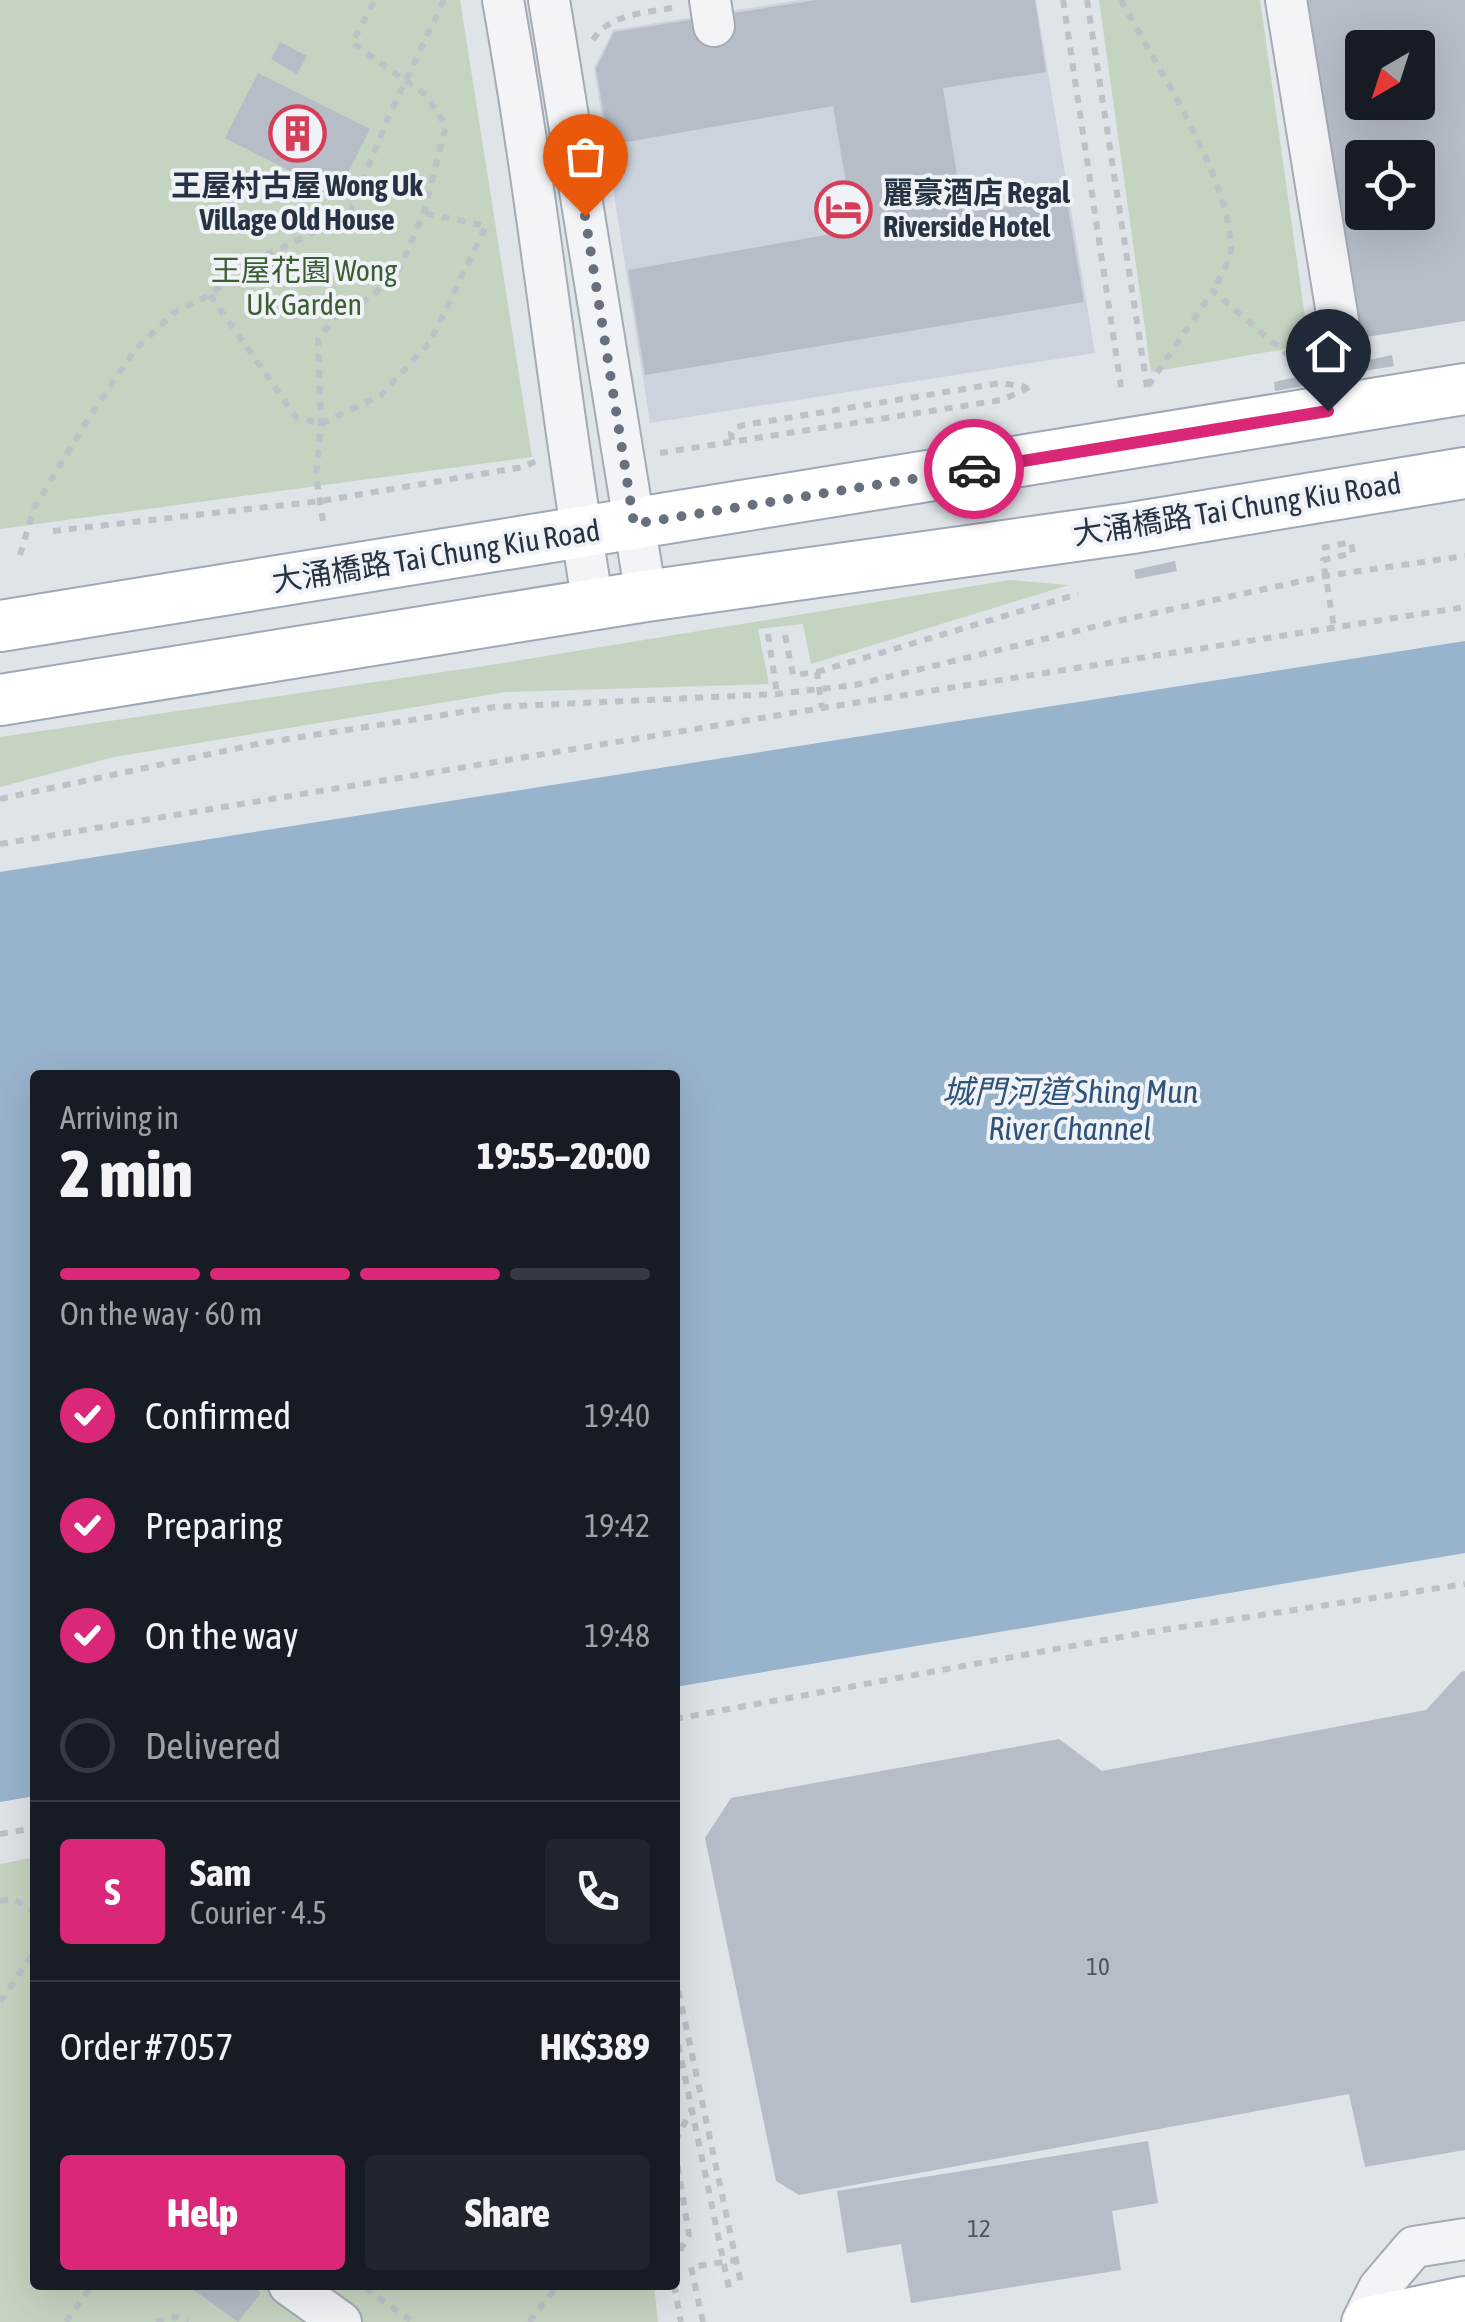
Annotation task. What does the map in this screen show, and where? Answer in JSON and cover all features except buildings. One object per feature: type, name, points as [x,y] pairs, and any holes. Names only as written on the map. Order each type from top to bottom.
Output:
[{"type":"main road","name":"大涌橋路 Tai Chung Kiu Road","points":[[0,626],[1465,389]]},
{"type":"main road","name":"大涌橋路 Tai Chung Kiu Road","points":[[0,700],[593,604],[1132,528],[1465,473]]},
{"type":"main road","points":[[1366,2322],[1465,2302]]},
{"type":"street","points":[[593,604],[564,430],[540,225],[504,4],[546,0],[646,596]]},
{"type":"street","points":[[1286,0],[1344,352]]},
{"type":"street","points":[[1366,2322],[1379,2288],[1414,2247],[1465,2239]]},
{"type":"street","points":[[296,2290],[341,2322]]},
{"type":"path","points":[[323,520],[316,476],[321,424],[318,340],[336,317],[370,298],[397,274],[424,213],[446,126],[426,94],[352,43],[375,0]]},
{"type":"path","points":[[20,555],[34,508],[136,350],[175,312],[210,295],[244,264],[348,217],[444,0]]},
{"type":"path","points":[[1062,0],[1122,387]]},
{"type":"path","points":[[1088,0],[1147,387],[1213,290],[1231,252],[1224,202],[1204,154],[1121,0]]},
{"type":"path","points":[[585,53],[599,30],[620,18],[711,9]]},
{"type":"path","points":[[210,295],[296,417],[321,424],[381,396],[430,342],[486,226],[424,213]]},
{"type":"path","points":[[1213,290],[1294,360]]},
{"type":"path","points":[[652,454],[1002,400],[1030,387],[1001,383],[744,426],[734,428],[732,440]]},
{"type":"path","points":[[53,531],[321,501],[523,467]]},
{"type":"path","points":[[1322,548],[1352,542],[1353,553],[1322,560],[1334,627]]},
{"type":"path","points":[[0,799],[262,743],[496,707],[777,694],[855,685],[1122,620],[1326,576],[1465,556]]},
{"type":"path","points":[[785,635],[793,674],[817,672],[1078,594]]},
{"type":"path","points":[[0,844],[1465,607]]},
{"type":"path","points":[[768,634],[777,694]]},
{"type":"path","points":[[817,672],[822,708]]},
{"type":"path","points":[[680,1718],[1143,1633],[1465,1584]]},
{"type":"path","points":[[0,1834],[30,1829]]},
{"type":"path","points":[[0,1901],[13,1899],[30,1909]]},
{"type":"path","points":[[0,2002],[30,1958]]},
{"type":"path","points":[[680,1999],[742,2288]]},
{"type":"path","points":[[680,2053],[729,2288]]},
{"type":"path","points":[[680,2132],[692,2109],[702,2102]]},
{"type":"path","points":[[680,2180],[689,2235],[680,2250]]},
{"type":"path","points":[[704,2322],[691,2267],[736,2260]]},
{"type":"path","points":[[66,2322],[88,2290]]},
{"type":"path","points":[[368,2290],[413,2322]]},
{"type":"path","points":[[529,2322],[554,2290]]},
{"type":"path","points":[[675,2290],[680,2322]]},
{"type":"path","points":[[156,2322],[177,2317],[188,2322]]},
{"type":"shaded area","name":"麗豪酒店 Regal Riverside Hotel","points":[[800,0],[1036,0],[1095,353],[650,423],[594,68],[613,30]]},
{"type":"green space","name":"王屋花園 Wong Uk Garden","points":[[0,0],[460,0],[532,457],[0,529]]},
{"type":"green space","points":[[1099,0],[1260,0],[1309,345],[1151,372]]},
{"type":"green space","points":[[1010,580],[1069,585],[811,664],[803,624],[758,629],[769,684],[507,692],[114,757],[0,787],[0,737],[504,663]]},
{"type":"green space","points":[[30,1858],[30,2290],[655,2290],[658,2322],[0,2322],[0,1864]]},
{"type":"water","name":"城門河道 Shing Mun River Channel","points":[[1465,641],[1465,1553],[680,1686],[680,1070],[30,1070],[30,1797],[0,1802],[0,872]]},
{"type":"way so far","points":[[585,216],[634,524],[974,469]]},
{"type":"place","name":"王屋村古屋 Wong Uk Village Old House","points":[[297,134]]},
{"type":"place","name":"麗豪酒店 Regal Riverside Hotel","points":[[844,210]]},
{"type":"route","points":[[974,469],[1328,411]]}]
